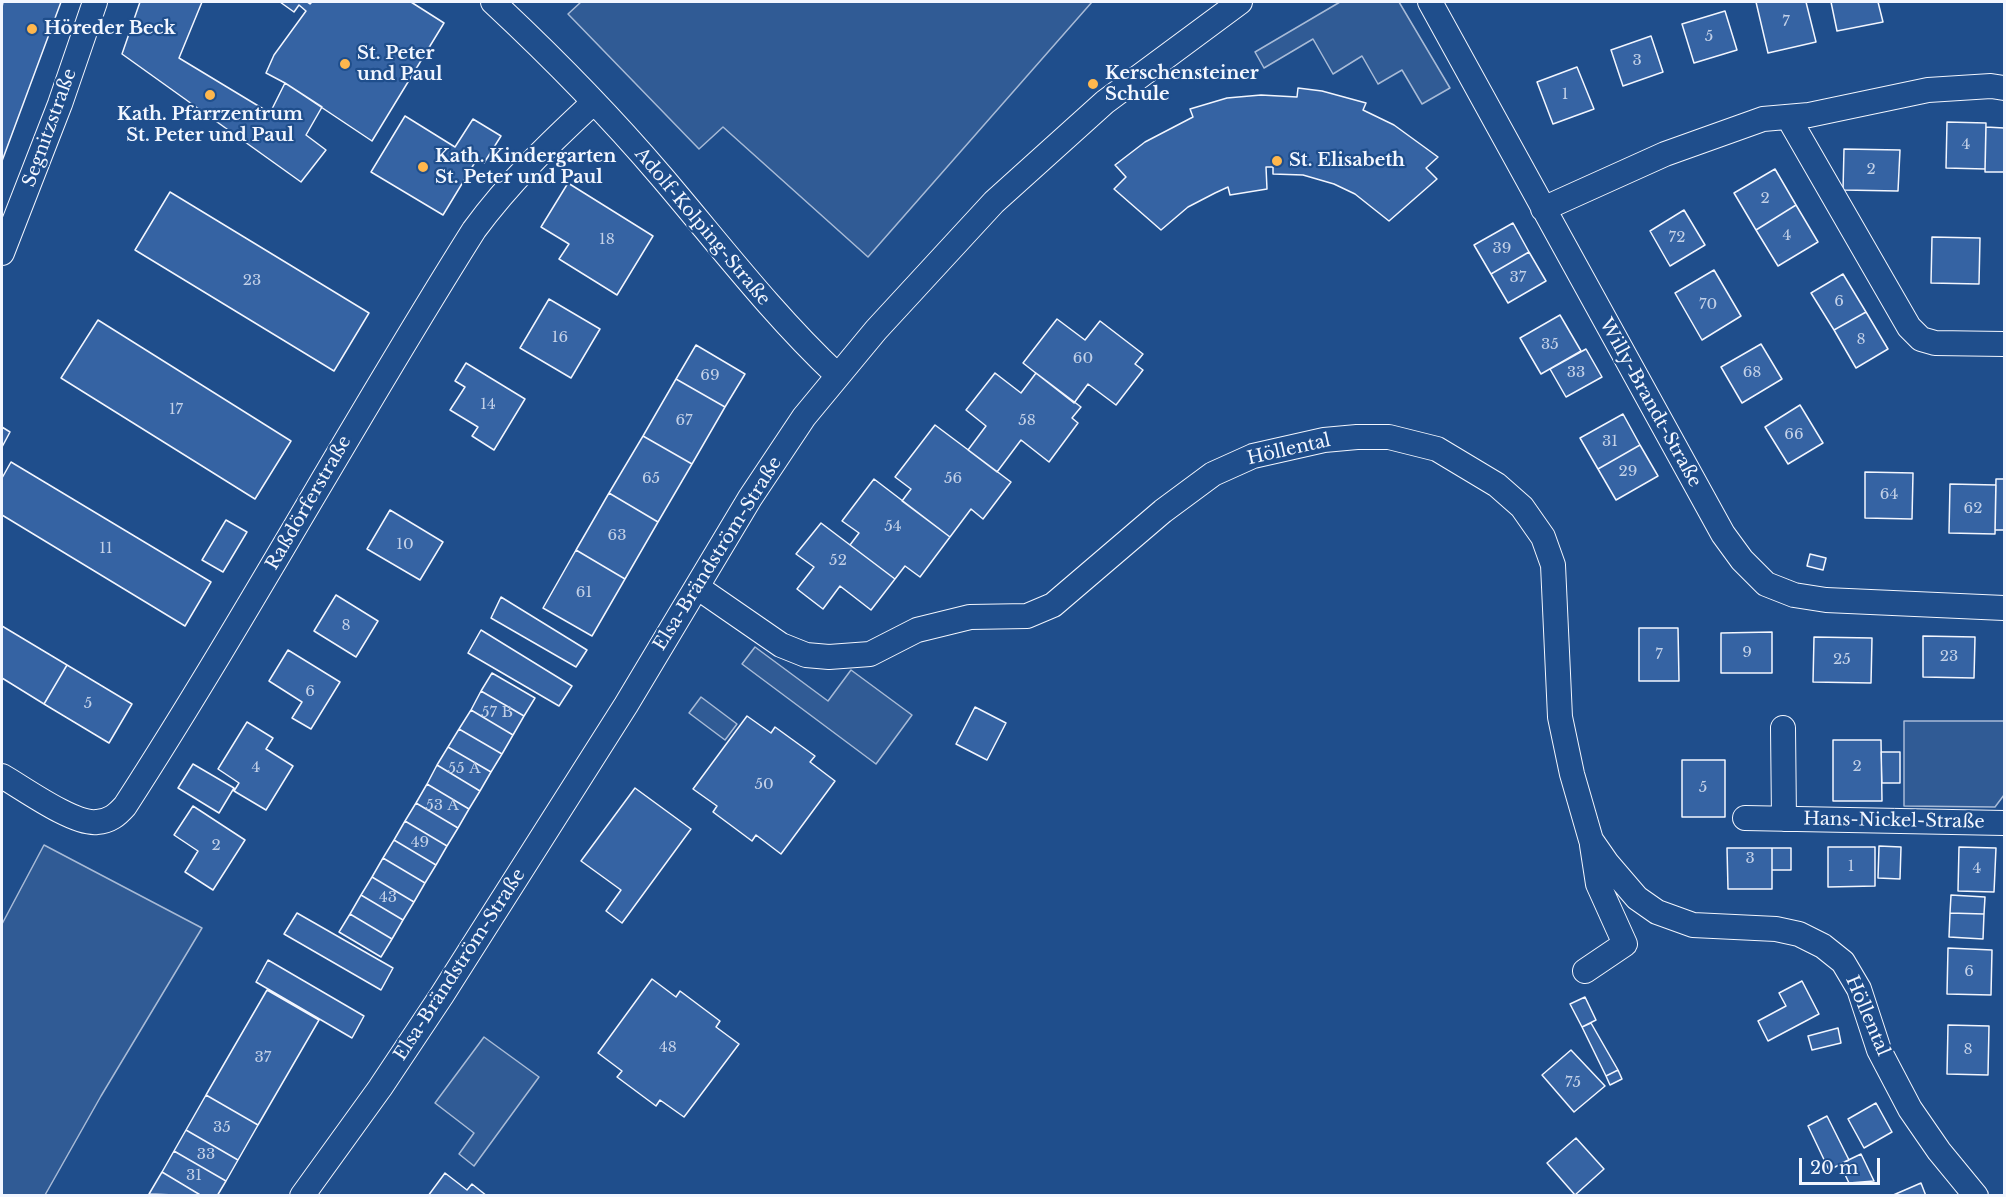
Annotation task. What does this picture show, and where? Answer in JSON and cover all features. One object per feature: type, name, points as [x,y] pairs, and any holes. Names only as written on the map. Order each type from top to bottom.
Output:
[{"type":"street","name":"Segnitzstraße","points":[[2,253],[60,104],[95,2]]},
{"type":"street","name":"Adolf-Kolping-Straße","points":[[493,2],[594,102],[660,175],[765,303],[837,375]]},
{"type":"street","name":"Elsa-Brändström-Straße","points":[[302,1196],[367,1106],[442,995],[798,426],[837,375],[994,201],[1105,102],[1240,2]]},
{"type":"street","name":"Willy-Brandt-Straße","points":[[1430,2],[1723,534],[1742,560],[1766,584],[1794,595],[1826,600],[2004,608]]},
{"type":"street","points":[[1543,209],[1665,154],[1763,119],[1809,115],[1928,90],[1991,86],[2004,88]]},
{"type":"street","name":"Raßdörferstraße","points":[[2,776],[50,804],[87,820],[96,822],[114,817],[125,806],[253,600],[416,322],[474,230],[500,195],[530,161],[594,102]]},
{"type":"street","points":[[1788,117],[1909,327],[1921,339],[1935,343],[2004,344]]},
{"type":"street","name":"Höllental","points":[[697,587],[782,645],[806,654],[829,657],[870,654],[917,630],[970,617],[1027,616],[1053,605],[1171,505],[1213,474],[1253,456],[1324,440],[1389,437],[1415,442],[1465,463],[1497,485],[1522,507],[1543,537],[1553,565],[1560,717],[1572,774],[1591,840],[1598,884],[1624,944],[1585,971]]},
{"type":"street","name":"Hans-Nickel-Straße","points":[[1783,728],[1784,819]]},
{"type":"street","name":"Hans-Nickel-Straße","points":[[1745,818],[2004,822]]},
{"type":"street","name":"Höllental","points":[[1591,840],[1624,885],[1657,912],[1693,924],[1776,929],[1799,934],[1822,946],[1843,962],[1859,989],[1879,1050],[1910,1109],[1939,1151],[1976,1196]]},
{"type":"shaded area","points":[[581,2],[1092,2],[868,257],[723,127],[699,149],[568,14]]},
{"type":"shaded area","points":[[1340,2],[1399,2],[1450,88],[1422,104],[1402,70],[1378,84],[1362,56],[1333,74],[1313,39],[1264,68],[1255,52]]},
{"type":"shaded area","points":[[755,647],[828,701],[851,670],[912,715],[876,764],[742,664]]},
{"type":"shaded area","points":[[701,697],[737,724],[725,740],[689,713]]},
{"type":"shaded area","points":[[1904,721],[2004,721],[2004,795],[1995,807],[1904,806]]},
{"type":"shaded area","points":[[44,845],[202,928],[101,1096],[45,1195],[2,1195],[2,924]]},
{"type":"shaded area","points":[[484,1037],[539,1077],[474,1166],[459,1154],[474,1133],[435,1103]]},
{"type":"building","points":[[3,2],[61,2],[2,161],[2,7]]},
{"type":"building","name":"Kath. Pfarrzentrum St. Peter und Paul","points":[[140,2],[202,2],[179,58],[270,113],[285,83],[322,107],[306,135],[326,150],[301,182],[122,54]]},
{"type":"building","name":"St. Peter und Paul","points":[[280,2],[310,4],[312,2],[411,2],[444,23],[372,141],[285,83],[266,73],[274,55],[306,11],[299,5],[294,12]]},
{"type":"building","points":[[1756,2],[1806,2],[1816,42],[1768,53]]},
{"type":"building","points":[[1831,2],[1878,2],[1883,22],[1837,31]]},
{"type":"building","points":[[1725,11],[1737,50],[1694,63],[1682,24]]},
{"type":"building","points":[[1651,36],[1663,72],[1623,86],[1611,50]]},
{"type":"building","points":[[1577,67],[1594,109],[1553,124],[1537,82]]},
{"type":"building","name":"St. Elisabeth","points":[[1298,88],[1322,91],[1366,103],[1363,110],[1394,125],[1438,157],[1426,168],[1437,179],[1389,221],[1355,194],[1334,184],[1303,175],[1273,174],[1273,167],[1266,167],[1267,189],[1230,195],[1228,187],[1188,207],[1161,230],[1114,189],[1126,177],[1115,165],[1145,142],[1193,117],[1190,109],[1227,98],[1261,95],[1297,97]]},
{"type":"building","name":"Kath. Kindergarten St. Peter und Paul","points":[[405,116],[455,147],[473,119],[501,136],[484,163],[477,159],[443,215],[371,172]]},
{"type":"building","points":[[1947,122],[1986,123],[1985,169],[1946,168]]},
{"type":"building","points":[[1986,127],[2004,128],[2004,172],[1985,172]]},
{"type":"building","points":[[1844,149],[1900,150],[1898,191],[1843,190]]},
{"type":"building","points":[[1775,169],[1796,205],[1756,230],[1734,193]]},
{"type":"building","points":[[568,183],[653,236],[617,295],[559,259],[569,244],[541,227]]},
{"type":"building","points":[[170,192],[369,313],[334,371],[135,250]]},
{"type":"building","points":[[1796,205],[1818,242],[1778,266],[1756,230]]},
{"type":"building","points":[[1684,210],[1705,245],[1670,266],[1650,231]]},
{"type":"building","points":[[1513,223],[1529,252],[1491,274],[1474,245]]},
{"type":"building","points":[[1932,237],[1980,238],[1979,284],[1931,283]]},
{"type":"building","points":[[1529,252],[1546,281],[1508,303],[1491,274]]},
{"type":"building","points":[[1714,270],[1741,316],[1702,340],[1675,293]]},
{"type":"building","points":[[1843,274],[1866,312],[1834,330],[1811,293]]},
{"type":"building","points":[[549,299],[600,329],[571,378],[520,348]]},
{"type":"building","points":[[1866,312],[1888,349],[1856,368],[1834,330]]},
{"type":"building","points":[[1560,315],[1581,351],[1541,374],[1520,338]]},
{"type":"building","points":[[1057,319],[1085,340],[1100,321],[1143,354],[1135,364],[1143,370],[1116,405],[1088,384],[1074,403],[1023,363]]},
{"type":"building","points":[[98,320],[291,441],[255,499],[61,378]]},
{"type":"building","points":[[1761,344],[1782,379],[1742,403],[1721,367]]},
{"type":"building","points":[[696,345],[745,374],[725,407],[676,379]]},
{"type":"building","points":[[1586,349],[1602,377],[1566,397],[1550,369]]},
{"type":"building","points":[[466,363],[525,399],[494,450],[472,436],[478,427],[450,410],[465,387],[455,381]]},
{"type":"building","points":[[995,373],[1021,393],[1036,373],[1081,407],[1072,418],[1078,423],[1049,462],[1021,440],[997,472],[968,450],[986,426],[966,410]]},
{"type":"building","points":[[676,379],[725,407],[692,464],[643,436]]},
{"type":"building","points":[[1800,405],[1823,443],[1788,464],[1765,427]]},
{"type":"building","points":[[1623,414],[1640,445],[1598,469],[1580,438]]},
{"type":"building","points":[[935,425],[1011,482],[983,519],[971,509],[950,537],[902,501],[911,489],[895,477]]},
{"type":"building","points":[[2,427],[10,432],[2,447]]},
{"type":"building","points":[[643,436],[692,464],[658,522],[609,493]]},
{"type":"building","points":[[1640,445],[1658,476],[1616,500],[1598,469]]},
{"type":"building","points":[[11,462],[211,582],[185,626],[2,515],[2,478]]},
{"type":"building","points":[[1865,472],[1913,473],[1912,519],[1865,518]]},
{"type":"building","points":[[874,479],[950,537],[920,577],[905,566],[895,579],[850,545],[859,533],[842,521]]},
{"type":"building","points":[[1996,479],[2004,479],[2004,530],[1995,530]]},
{"type":"building","points":[[1950,484],[1996,485],[1995,534],[1949,533]]},
{"type":"building","points":[[609,493],[658,522],[625,579],[576,550]]},
{"type":"building","points":[[390,510],[443,542],[420,580],[367,549]]},
{"type":"building","points":[[226,520],[247,532],[223,572],[202,560]]},
{"type":"building","points":[[821,523],[895,579],[871,610],[840,586],[823,609],[797,589],[814,567],[796,554]]},
{"type":"building","points":[[576,550],[625,579],[592,636],[543,608]]},
{"type":"building","points":[[1810,554],[1826,558],[1823,570],[1807,566]]},
{"type":"building","points":[[336,595],[378,621],[356,657],[314,631]]},
{"type":"building","points":[[501,597],[587,650],[576,667],[491,618]]},
{"type":"building","points":[[2,626],[67,665],[44,704],[2,678]]},
{"type":"building","points":[[1639,628],[1678,628],[1679,681],[1639,681]]},
{"type":"building","points":[[481,630],[572,686],[559,706],[468,653]]},
{"type":"building","points":[[1772,632],[1772,673],[1721,673],[1721,633]]},
{"type":"building","points":[[1923,636],[1975,637],[1974,678],[1923,677]]},
{"type":"building","points":[[1814,637],[1872,638],[1871,683],[1813,682]]},
{"type":"building","points":[[288,650],[340,682],[311,729],[292,718],[302,702],[269,681]]},
{"type":"building","points":[[67,665],[132,704],[109,743],[44,704]]},
{"type":"building","points":[[492,673],[535,698],[524,716],[481,691]]},
{"type":"building","points":[[481,691],[524,716],[513,735],[471,710]]},
{"type":"building","points":[[975,707],[1006,723],[987,760],[956,744]]},
{"type":"building","points":[[471,710],[513,735],[502,754],[459,729]]},
{"type":"building","points":[[747,716],[771,733],[775,727],[815,756],[810,762],[835,781],[781,854],[756,835],[752,841],[713,812],[717,806],[693,789]]},
{"type":"building","points":[[247,722],[273,738],[266,749],[293,766],[266,810],[234,791],[239,783],[218,769]]},
{"type":"building","points":[[459,729],[502,754],[491,772],[448,747]]},
{"type":"building","points":[[1833,740],[1881,740],[1882,801],[1833,801]]},
{"type":"building","points":[[448,747],[491,772],[480,791],[437,765]]},
{"type":"building","points":[[1881,752],[1900,752],[1900,783],[1882,783]]},
{"type":"building","points":[[1682,760],[1725,760],[1725,817],[1682,817]]},
{"type":"building","points":[[193,764],[234,788],[219,813],[178,788]]},
{"type":"building","points":[[437,765],[480,791],[469,809],[427,784]]},
{"type":"building","points":[[427,784],[469,809],[458,828],[416,803]]},
{"type":"building","points":[[635,788],[691,829],[622,923],[606,911],[621,890],[581,861]]},
{"type":"building","points":[[416,803],[458,828],[447,846],[405,821]]},
{"type":"building","points":[[193,806],[245,840],[213,890],[185,872],[198,851],[174,835]]},
{"type":"building","points":[[405,821],[447,846],[436,865],[394,840]]},
{"type":"building","points":[[394,840],[436,865],[425,883],[383,858]]},
{"type":"building","points":[[1879,846],[1901,847],[1900,879],[1878,878]]},
{"type":"building","points":[[1828,847],[1875,847],[1875,886],[1828,887]]},
{"type":"building","points":[[1959,847],[1996,848],[1994,892],[1958,891]]},
{"type":"building","points":[[1727,848],[1772,848],[1772,889],[1728,889]]},
{"type":"building","points":[[1772,848],[1791,848],[1791,870],[1772,870]]},
{"type":"building","points":[[383,858],[425,883],[414,902],[372,877]]},
{"type":"building","points":[[372,877],[414,902],[403,920],[361,895]]},
{"type":"building","points":[[361,895],[403,920],[392,939],[350,914]]},
{"type":"building","points":[[1951,895],[1985,897],[1984,914],[1950,913]]},
{"type":"building","points":[[297,913],[393,968],[381,990],[284,934]]},
{"type":"building","points":[[1950,913],[1984,914],[1983,939],[1949,937]]},
{"type":"building","points":[[350,914],[392,939],[381,957],[339,932]]},
{"type":"building","points":[[1948,948],[1992,950],[1991,995],[1947,994]]},
{"type":"building","points":[[268,960],[364,1016],[352,1038],[256,982]]},
{"type":"building","points":[[652,979],[676,997],[680,991],[720,1021],[716,1027],[739,1044],[684,1117],[660,1100],[656,1106],[617,1077],[622,1071],[598,1053]]},
{"type":"building","points":[[1802,981],[1819,1014],[1768,1041],[1758,1021],[1786,1006],[1779,993]]},
{"type":"building","points":[[267,990],[319,1020],[258,1125],[206,1095]]},
{"type":"building","points":[[1585,997],[1596,1020],[1582,1027],[1570,1004]]},
{"type":"building","points":[[1591,1023],[1618,1070],[1606,1076],[1582,1027]]},
{"type":"building","points":[[1948,1025],[1989,1026],[1988,1075],[1947,1074]]},
{"type":"building","points":[[1838,1028],[1841,1043],[1812,1050],[1808,1036]]},
{"type":"building","points":[[1571,1050],[1605,1086],[1574,1112],[1542,1075]]},
{"type":"building","points":[[1618,1070],[1622,1079],[1610,1085],[1606,1076]]},
{"type":"building","points":[[206,1095],[258,1125],[238,1160],[186,1130]]},
{"type":"building","points":[[1876,1103],[1892,1132],[1864,1148],[1848,1119]]},
{"type":"building","points":[[1827,1116],[1849,1160],[1829,1170],[1808,1126]]},
{"type":"building","points":[[186,1130],[238,1160],[226,1181],[174,1151]]},
{"type":"building","points":[[1576,1138],[1604,1169],[1575,1195],[1547,1163]]},
{"type":"building","points":[[174,1151],[226,1181],[217,1196],[202,1196],[162,1172]]},
{"type":"building","points":[[1861,1154],[1874,1181],[1849,1183],[1840,1164]]},
{"type":"building","points":[[162,1172],[202,1196],[149,1194]]},
{"type":"building","points":[[445,1173],[467,1190],[472,1184],[487,1196],[428,1196]]},
{"type":"building","points":[[1921,1183],[1926,1196],[1891,1196]]},
{"type":"place","name":"Höreder Beck","points":[[32,29]]},
{"type":"place","name":"St. Peter und Paul","points":[[345,64]]},
{"type":"place","name":"Kerschensteiner Schule","points":[[1093,84]]},
{"type":"place","name":"Kath. Pfarrzentrum St. Peter und Paul","points":[[210,95]]},
{"type":"place","name":"St. Elisabeth","points":[[1277,161]]},
{"type":"place","name":"Kath. Kindergarten St. Peter und Paul","points":[[423,167]]}]
